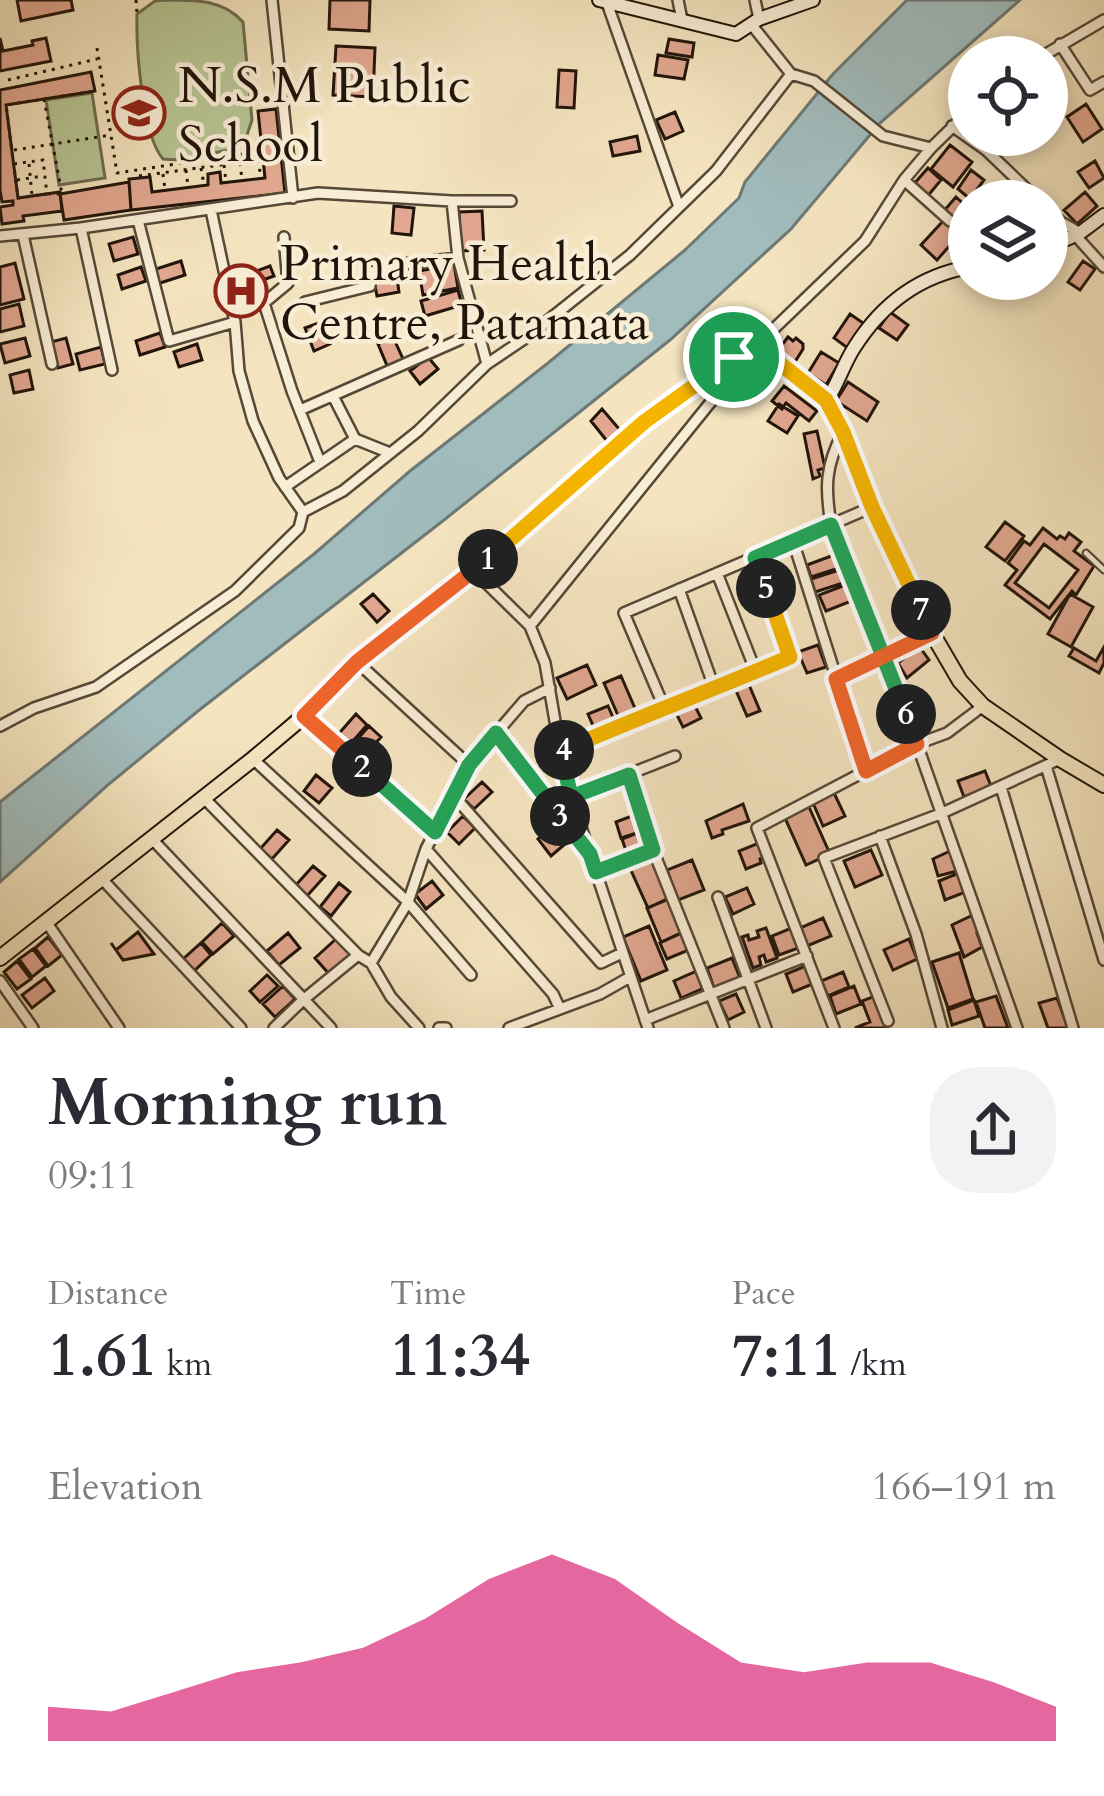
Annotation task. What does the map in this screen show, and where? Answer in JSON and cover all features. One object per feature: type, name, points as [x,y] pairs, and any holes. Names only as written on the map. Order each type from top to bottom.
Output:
[{"type":"main road","points":[[0,958],[253,759],[357,662],[474,571],[644,422],[734,357],[750,355],[778,362],[826,400],[932,633],[960,681],[983,706],[1053,762],[1104,785]]},
{"type":"street","points":[[272,0],[293,198]]},
{"type":"street","points":[[604,0],[736,34],[813,0]]},
{"type":"street","points":[[604,0],[679,207]]},
{"type":"street","points":[[678,0],[682,20]]},
{"type":"street","points":[[755,0],[755,22],[791,74],[814,81],[883,136],[931,148]]},
{"type":"street","points":[[1068,40],[1104,20]]},
{"type":"street","points":[[1068,56],[1090,90],[1104,82]]},
{"type":"street","points":[[0,726],[96,687],[236,591],[299,528],[303,512],[343,491],[418,431],[487,364],[630,255],[716,171],[791,74]]},
{"type":"street","points":[[530,626],[750,355],[865,241],[904,180],[948,131]]},
{"type":"street","points":[[992,156],[1017,180]]},
{"type":"street","points":[[904,180],[948,218]]},
{"type":"street","points":[[0,236],[318,193],[512,201]]},
{"type":"street","points":[[452,201],[458,258],[487,364]]},
{"type":"street","points":[[211,210],[235,322],[239,371],[254,421],[285,487],[303,512]]},
{"type":"street","points":[[1068,239],[1104,215]]},
{"type":"street","points":[[138,220],[169,341],[235,322]]},
{"type":"street","points":[[1068,227],[1104,267]]},
{"type":"street","points":[[81,228],[112,370]]},
{"type":"street","points":[[23,235],[52,364]]},
{"type":"street","points":[[232,309],[264,303],[288,283],[284,238]]},
{"type":"street","points":[[305,302],[370,286],[370,272],[458,258]]},
{"type":"street","points":[[826,400],[853,349],[891,303],[920,282],[948,271]]},
{"type":"street","points":[[264,303],[320,462]]},
{"type":"street","points":[[300,410],[459,340]]},
{"type":"street","points":[[333,396],[356,439],[389,454]]},
{"type":"street","points":[[843,432],[830,456],[825,490],[831,525],[884,654],[1016,1028]]},
{"type":"street","points":[[285,487],[356,439]]},
{"type":"street","points":[[664,706],[624,613],[872,507]]},
{"type":"street","points":[[793,542],[866,771]]},
{"type":"street","points":[[561,751],[790,657],[755,558]]},
{"type":"street","points":[[474,571],[530,626],[545,663],[571,797],[646,1024],[710,993],[807,956]]},
{"type":"street","points":[[717,573],[756,672]]},
{"type":"street","points":[[679,589],[716,690]]},
{"type":"street","points":[[836,679],[932,633]]},
{"type":"street","points":[[357,662],[469,765]]},
{"type":"street","points":[[371,963],[408,902],[426,849],[469,765],[524,701],[550,688]]},
{"type":"street","points":[[834,1028],[757,828],[947,733],[983,706]]},
{"type":"street","points":[[304,716],[435,832]]},
{"type":"street","points":[[496,733],[590,854]]},
{"type":"street","points":[[571,797],[675,756]]},
{"type":"street","points":[[253,759],[408,902],[471,975]]},
{"type":"street","points":[[888,1021],[824,858],[940,814],[1053,762],[1104,960]]},
{"type":"street","points":[[629,775],[653,850],[724,1028]]},
{"type":"street","points":[[1001,788],[1073,1028]]},
{"type":"street","points":[[453,795],[601,963],[622,953]]},
{"type":"street","points":[[203,797],[371,963],[391,997],[419,1028]]},
{"type":"street","points":[[880,836],[916,934],[942,1028]]},
{"type":"street","points":[[152,839],[331,1028]]},
{"type":"street","points":[[426,849],[553,994],[560,1009]]},
{"type":"street","points":[[596,872],[653,850]]},
{"type":"street","points":[[102,879],[241,1028]]},
{"type":"street","points":[[718,897],[766,1028]]},
{"type":"street","points":[[47,922],[119,1028]]},
{"type":"street","points":[[274,1028],[358,955]]},
{"type":"street","points":[[509,1028],[600,994],[630,977]]},
{"type":"street","points":[[0,981],[32,1028]]},
{"type":"lane","points":[[1086,553],[1104,570]]},
{"type":"path","points":[[136,0],[137,14]]},
{"type":"path","points":[[97,48],[118,184]]},
{"type":"path","points":[[8,80],[99,59]]},
{"type":"path","points":[[44,99],[62,194],[18,198],[6,105],[44,99],[95,91]]},
{"type":"path","points":[[12,150],[111,135]]},
{"type":"path","points":[[139,174],[162,166],[260,152],[261,178]]},
{"type":"path","points":[[238,155],[242,180]]},
{"type":"path","points":[[222,157],[226,182]]},
{"type":"path","points":[[14,164],[43,160],[47,194]]},
{"type":"path","points":[[201,160],[204,185]]},
{"type":"path","points":[[116,172],[163,173],[261,160]]},
{"type":"path","points":[[28,162],[32,196]]},
{"type":"path","points":[[185,163],[188,187]]},
{"type":"path","points":[[162,166],[165,190]]},
{"type":"path","points":[[16,180],[45,176]]},
{"type":"green space","points":[[155,1],[218,5],[243,22],[252,120],[247,135],[229,150],[178,160],[163,159],[156,147],[142,90],[137,14]]},
{"type":"green space","points":[[92,93],[105,178],[59,185],[46,100]]},
{"type":"water","points":[[907,0],[1020,0],[979,36],[948,36],[948,63],[880,123],[791,229],[670,340],[198,711],[0,882],[0,802],[314,554],[685,250],[739,198],[745,182],[833,74]]},
{"type":"building","points":[[17,0],[71,0],[73,10],[21,21]]},
{"type":"building","points":[[330,0],[370,0],[369,31],[329,29]]},
{"type":"building","points":[[0,38],[3,51],[46,38],[51,61],[0,71]]},
{"type":"building","points":[[669,39],[694,43],[692,57],[666,53]]},
{"type":"building","points":[[336,46],[375,48],[373,97],[333,95]]},
{"type":"building","points":[[658,55],[688,60],[684,79],[655,75]]},
{"type":"building","points":[[559,70],[576,71],[574,108],[557,107]]},
{"type":"building","points":[[91,72],[95,91],[6,105],[18,198],[60,192],[62,211],[2,224],[0,207],[13,205],[13,201],[2,202],[0,190],[0,90]]},
{"type":"building","points":[[1086,104],[1102,129],[1083,142],[1068,116]]},
{"type":"building","points":[[276,109],[285,193],[131,210],[129,179],[150,177],[152,192],[208,185],[208,174],[220,172],[221,183],[265,178],[258,111]]},
{"type":"building","points":[[675,112],[683,131],[665,139],[656,120]]},
{"type":"building","points":[[637,136],[640,151],[613,156],[610,142]]},
{"type":"building","points":[[948,148],[948,156],[964,156],[972,162],[958,180],[948,183],[931,169]]},
{"type":"building","points":[[1095,161],[1104,178],[1089,188],[1078,172]]},
{"type":"building","points":[[928,168],[941,180],[926,198],[912,186]]},
{"type":"building","points":[[971,170],[984,180],[964,180]]},
{"type":"building","points":[[129,182],[131,210],[64,220],[60,194]]},
{"type":"building","points":[[1085,192],[1097,206],[1077,224],[1068,207]]},
{"type":"building","points":[[394,206],[414,208],[411,235],[392,233]]},
{"type":"building","points":[[482,211],[484,250],[460,251],[459,212]]},
{"type":"building","points":[[943,221],[948,225],[948,248],[937,260],[921,245]]},
{"type":"building","points":[[133,237],[138,254],[114,261],[109,244]]},
{"type":"building","points":[[181,261],[185,275],[157,284],[153,270]]},
{"type":"building","points":[[1083,261],[1095,269],[1080,290],[1068,282]]},
{"type":"building","points":[[15,263],[24,299],[0,305],[0,267]]},
{"type":"building","points":[[454,264],[458,288],[442,291],[438,267]]},
{"type":"building","points":[[270,266],[274,276],[257,282],[262,297],[254,300],[246,275]]},
{"type":"building","points":[[141,267],[146,281],[122,289],[118,275]]},
{"type":"building","points":[[435,268],[439,292],[423,295],[419,271]]},
{"type":"building","points":[[396,271],[399,292],[377,296],[373,276]]},
{"type":"building","points":[[458,290],[462,305],[425,316],[421,301]]},
{"type":"building","points":[[19,304],[24,326],[0,332],[0,309]]},
{"type":"building","points":[[890,312],[908,325],[897,340],[879,328]]},
{"type":"building","points":[[850,314],[866,325],[849,349],[834,338]]},
{"type":"building","points":[[322,322],[330,344],[314,351],[305,328]]},
{"type":"building","points":[[160,333],[165,347],[140,355],[136,341]]},
{"type":"building","points":[[769,336],[775,340],[772,346],[779,349],[788,337],[803,344],[791,368],[759,350]]},
{"type":"building","points":[[393,337],[404,361],[388,368],[378,344]]},
{"type":"building","points":[[25,338],[30,356],[5,363],[0,344]]},
{"type":"building","points":[[66,338],[73,364],[58,368],[51,342]]},
{"type":"building","points":[[197,344],[202,360],[179,367],[174,352]]},
{"type":"building","points":[[101,347],[105,364],[80,370],[76,354]]},
{"type":"building","points":[[821,352],[839,363],[826,385],[808,373]]},
{"type":"building","points":[[428,357],[438,369],[420,384],[410,371]]},
{"type":"building","points":[[29,370],[33,389],[14,393],[10,375]]},
{"type":"building","points":[[848,382],[878,402],[867,421],[836,401]]},
{"type":"building","points":[[784,386],[817,411],[809,421],[786,403],[782,409],[772,401]]},
{"type":"building","points":[[779,404],[798,416],[787,433],[768,421]]},
{"type":"building","points":[[602,409],[620,430],[607,441],[591,421]]},
{"type":"building","points":[[817,431],[825,468],[813,479],[804,434]]},
{"type":"building","points":[[1005,522],[1024,536],[1005,561],[986,547]]},
{"type":"building","points":[[1043,528],[1057,539],[1069,533],[1081,542],[1074,551],[1094,566],[1076,595],[1072,591],[1050,619],[1005,585],[1017,570],[1008,563],[1024,541],[1030,545]],"holes":[[[1044,544],[1078,570],[1049,608],[1015,583]]]},
{"type":"building","points":[[834,555],[839,568],[811,577],[807,565]]},
{"type":"building","points":[[839,570],[843,583],[815,592],[811,579]]},
{"type":"building","points":[[848,584],[854,600],[826,611],[819,595]]},
{"type":"building","points":[[373,594],[389,611],[377,622],[361,604]]},
{"type":"building","points":[[1070,594],[1093,607],[1071,647],[1048,634]]},
{"type":"building","points":[[818,645],[826,667],[807,673],[798,652]]},
{"type":"building","points":[[919,646],[929,660],[907,678],[898,663]]},
{"type":"building","points":[[1104,647],[1099,673],[1069,656],[1074,648],[1096,661]]},
{"type":"building","points":[[587,665],[596,685],[567,699],[557,678]]},
{"type":"building","points":[[621,676],[637,713],[620,720],[604,683]]},
{"type":"building","points":[[747,680],[760,711],[747,716],[734,686]]},
{"type":"building","points":[[692,700],[701,718],[683,727],[674,709]]},
{"type":"building","points":[[608,706],[615,722],[595,730],[588,714]]},
{"type":"building","points":[[356,714],[367,725],[347,748],[335,738]]},
{"type":"building","points":[[369,726],[381,737],[360,761],[348,750]]},
{"type":"building","points":[[985,771],[991,786],[964,797],[958,781]]},
{"type":"building","points":[[316,775],[332,788],[319,803],[304,791]]},
{"type":"building","points":[[482,782],[492,792],[474,809],[464,799]]},
{"type":"building","points":[[834,793],[845,816],[823,826],[813,803]]},
{"type":"building","points":[[743,804],[749,821],[712,838],[706,821]]},
{"type":"building","points":[[809,807],[830,854],[806,865],[785,818]]},
{"type":"building","points":[[640,813],[646,830],[621,838],[616,822]]},
{"type":"building","points":[[463,816],[475,828],[459,844],[447,832]]},
{"type":"building","points":[[551,828],[565,844],[551,856],[538,839]]},
{"type":"building","points":[[277,830],[289,840],[272,859],[260,849]]},
{"type":"building","points":[[645,830],[651,847],[628,856],[622,839]]},
{"type":"building","points":[[759,843],[765,857],[746,869],[739,851]]},
{"type":"building","points":[[871,850],[882,875],[855,887],[844,861]]},
{"type":"building","points":[[950,851],[957,871],[938,876],[933,859]]},
{"type":"building","points":[[653,855],[671,897],[648,908],[629,866]]},
{"type":"building","points":[[692,860],[704,890],[678,900],[667,870]]},
{"type":"building","points":[[313,866],[325,876],[307,896],[295,886]]},
{"type":"building","points":[[959,873],[968,891],[945,900],[939,881]]},
{"type":"building","points":[[432,881],[443,895],[426,909],[415,894]]},
{"type":"building","points":[[339,883],[350,892],[331,916],[320,907]]},
{"type":"building","points":[[747,888],[754,904],[733,914],[725,897]]},
{"type":"building","points":[[671,898],[685,931],[661,942],[647,908]]},
{"type":"building","points":[[973,915],[982,947],[964,957],[952,925]]},
{"type":"building","points":[[823,918],[831,936],[807,946],[800,928]]},
{"type":"building","points":[[222,923],[234,936],[213,954],[202,942]]},
{"type":"building","points":[[649,926],[667,970],[641,981],[623,937]]},
{"type":"building","points":[[794,927],[801,947],[779,955],[772,936]]},
{"type":"building","points":[[766,928],[777,958],[766,962],[764,955],[759,957],[761,965],[753,968],[742,937],[759,937],[757,931]]},
{"type":"building","points":[[138,932],[154,954],[123,960],[111,943],[116,950]]},
{"type":"building","points":[[684,932],[691,949],[667,959],[660,943]]},
{"type":"building","points":[[288,933],[300,948],[279,965],[267,951]]},
{"type":"building","points":[[48,937],[62,955],[48,966],[35,948]]},
{"type":"building","points":[[337,938],[352,954],[330,975],[315,958]]},
{"type":"building","points":[[909,939],[917,959],[893,970],[884,950]]},
{"type":"building","points":[[201,943],[211,955],[194,971],[183,959]]},
{"type":"building","points":[[33,949],[46,966],[32,977],[19,959]]},
{"type":"building","points":[[959,953],[973,999],[948,1008],[932,962]]},
{"type":"building","points":[[732,958],[740,978],[714,988],[707,968]]},
{"type":"building","points":[[17,961],[31,979],[17,989],[4,972]]},
{"type":"building","points":[[808,965],[815,983],[793,992],[786,974]]},
{"type":"building","points":[[699,970],[706,987],[681,998],[674,981]]},
{"type":"building","points":[[843,972],[849,987],[828,996],[821,981]]},
{"type":"building","points":[[267,975],[278,986],[260,1002],[250,991]]},
{"type":"building","points":[[45,978],[54,991],[32,1008],[22,995]]},
{"type":"building","points":[[283,986],[295,999],[275,1017],[263,1004]]},
{"type":"building","points":[[854,986],[861,1004],[836,1014],[830,996]]},
{"type":"building","points":[[736,994],[744,1012],[728,1020],[719,1001]]},
{"type":"building","points":[[875,996],[887,1028],[855,1028],[870,1022],[862,1001]]},
{"type":"building","points":[[996,996],[1008,1028],[985,1028],[976,1002]]},
{"type":"building","points":[[1057,998],[1068,1028],[1048,1028],[1039,1003]]},
{"type":"building","points":[[974,1000],[979,1016],[952,1025],[948,1010]]},
{"type":"place","name":"N.S.M Public School","points":[[139,113]]},
{"type":"place","name":"Primary Health Centre, Patamata","points":[[241,291]]},
{"type":"route","points":[[734,357],[644,422],[474,571],[357,662],[304,716],[435,832],[469,765],[496,733],[590,854],[596,872],[653,850],[629,775],[571,797],[561,751],[790,657],[755,558],[831,525],[884,654],[917,744],[866,771],[836,679],[884,654],[932,633],[872,507],[843,432],[826,400],[778,362],[750,355],[734,357]]}]
